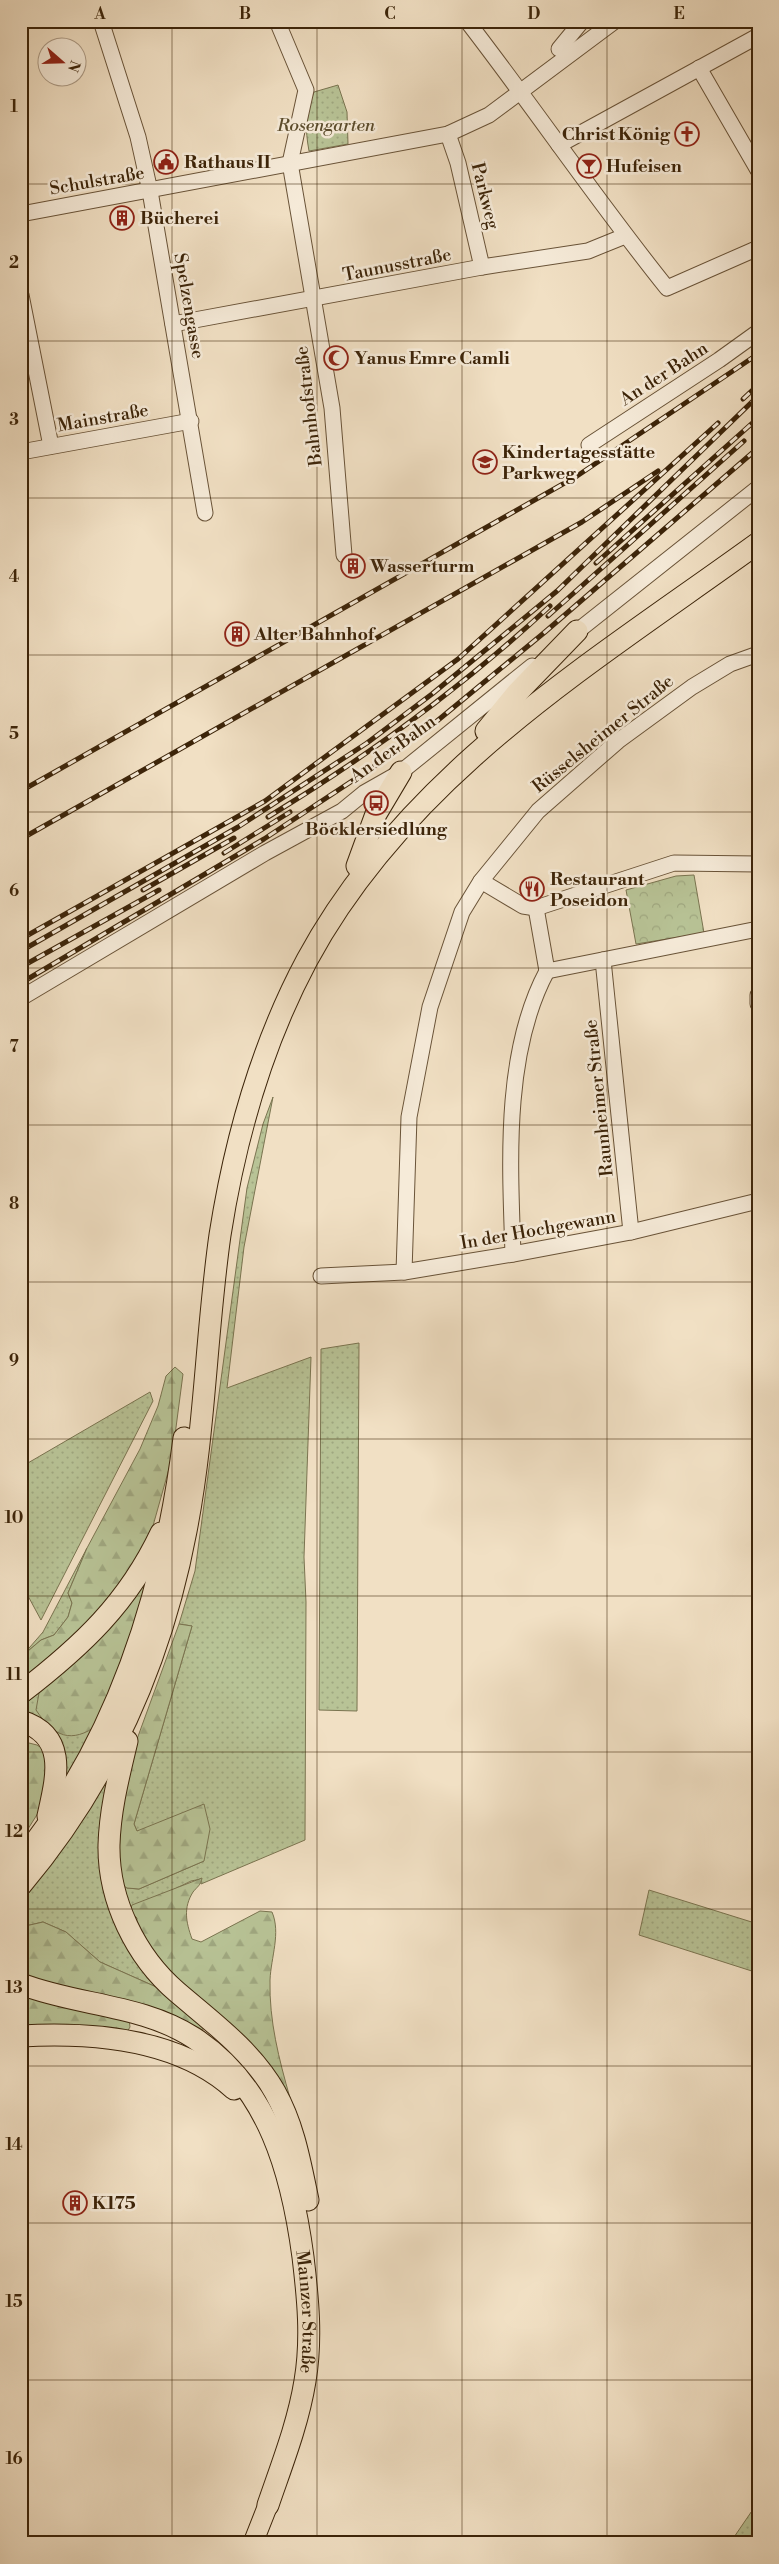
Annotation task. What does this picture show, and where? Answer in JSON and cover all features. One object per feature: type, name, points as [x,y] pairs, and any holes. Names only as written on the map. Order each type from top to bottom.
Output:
[{"type":"highway","points":[[21,1860],[46,1828],[92,1751],[128,1677],[154,1600],[175,1503],[209,1236],[217,1190],[240,1093],[290,970],[323,914],[357,866],[400,813],[486,731],[531,694],[758,529]]},
{"type":"highway","points":[[310,2307],[313,2262],[310,2211],[289,2121],[275,2091],[255,2063],[222,2030],[162,1978],[151,1964],[132,1934],[117,1898],[110,1862],[110,1826],[114,1796],[136,1701],[165,1618],[187,1529],[196,1468],[220,1237],[234,1160],[261,1066],[296,981],[348,894],[370,865],[426,800],[481,747],[550,693],[758,543]]},
{"type":"highway","points":[[712,576],[758,555]]},
{"type":"highway","points":[[486,731],[518,692],[577,631]]},
{"type":"highway","points":[[357,866],[376,814],[401,772]]},
{"type":"highway","points":[[21,1693],[83,1642],[123,1598],[139,1575],[175,1503]]},
{"type":"highway","points":[[21,1885],[50,1849],[99,1777],[136,1701]]},
{"type":"highway","points":[[21,1721],[42,1732],[53,1747],[56,1759],[55,1783],[46,1828]]},
{"type":"highway","points":[[21,1984],[148,2016],[194,2038],[220,2058],[243,2083],[256,2101],[274,2136]]},
{"type":"highway","points":[[21,2036],[95,2037],[154,2047],[187,2058],[223,2079],[254,2111],[274,2136]]},
{"type":"highway","name":"Mainzer Straße","points":[[274,2136],[294,2199],[310,2307],[305,2381],[274,2507]]},
{"type":"main road","name":"Mainzer Straße","points":[[253,2543],[274,2507]]},
{"type":"street","name":"Spelzengasse","points":[[101,21],[138,137],[150,191],[191,422],[205,513]]},
{"type":"street","points":[[277,21],[306,90],[290,164]]},
{"type":"street","points":[[467,21],[522,92],[625,236],[667,288],[757,249]]},
{"type":"street","points":[[559,49],[582,21]]},
{"type":"street","name":"Schulstraße","points":[[21,214],[448,134],[489,115],[615,21]]},
{"type":"street","points":[[559,145],[758,36]]},
{"type":"street","points":[[699,68],[758,170]]},
{"type":"street","name":"Parkweg","points":[[448,134],[458,163],[482,267]]},
{"type":"street","name":"Bahnhofstraße","points":[[290,164],[332,408],[344,555]]},
{"type":"street","name":"Taunusstraße","points":[[173,324],[314,300],[482,267],[588,251],[625,236]]},
{"type":"street","points":[[21,295],[51,446]]},
{"type":"street","name":"An der Bahn","points":[[590,445],[758,332]]},
{"type":"street","name":"Mainstraße","points":[[21,452],[191,422]]},
{"type":"street","name":"An der Bahn","points":[[21,998],[265,853],[342,811],[364,792],[401,772],[614,600],[758,488]]},
{"type":"street","name":"Rüsselsheimer Straße","points":[[404,1272],[409,1117],[430,1008],[448,949],[462,912],[480,881],[538,811],[618,741],[692,687],[730,664],[758,654]]},
{"type":"street","points":[[480,881],[523,906],[536,908],[674,863],[758,864]]},
{"type":"street","points":[[513,1254],[511,1173],[514,1087],[537,989],[547,971],[536,908]]},
{"type":"street","points":[[547,971],[758,929]]},
{"type":"street","name":"Raunheimer Straße","points":[[603,960],[631,1232]]},
{"type":"street","points":[[758,995],[758,1004]]},
{"type":"street","name":"In der Hochgewann","points":[[321,1276],[404,1272],[513,1254],[631,1232],[758,1201]]},
{"type":"green space","name":"Rosengarten","points":[[338,85],[347,112],[348,144],[309,151],[307,121],[314,92]]},
{"type":"green space","points":[[694,875],[704,933],[636,944],[626,890],[676,876]]},
{"type":"green space","points":[[273,1097],[244,1247],[227,1388],[311,1357],[304,1557],[306,1602],[305,1840],[201,1884],[201,1879],[191,1881],[130,1911],[137,1918],[136,1938],[121,1884],[127,1888],[139,1889],[204,1861],[137,1831],[134,1824],[192,1626],[179,1624],[195,1571],[247,1188],[263,1124]]},
{"type":"green space","points":[[359,1343],[357,1711],[319,1710],[321,1349]]},
{"type":"green space","points":[[175,1367],[183,1374],[172,1458],[151,1533],[116,1593],[85,1631],[21,1685],[21,1657],[41,1640],[54,1635],[68,1617],[72,1603],[68,1593],[87,1548],[140,1449],[158,1406],[166,1376]]},
{"type":"green space","points":[[150,1392],[153,1401],[41,1620],[21,1583],[21,1467]]},
{"type":"green space","points":[[87,1548],[68,1593],[72,1603],[68,1617],[54,1635],[41,1640],[23,1655],[43,1632]]},
{"type":"green space","points":[[152,1574],[98,1725],[88,1731],[71,1736],[56,1732],[36,1710],[39,1693],[47,1679]]},
{"type":"green space","points":[[179,1624],[192,1626],[134,1824],[137,1831],[204,1804],[210,1829],[204,1861],[139,1889],[127,1888],[121,1884],[113,1854],[129,1761]]},
{"type":"green space","points":[[47,1679],[98,1725],[57,1797],[60,1774],[21,1716],[21,1698]]},
{"type":"green space","points":[[21,1741],[37,1745],[47,1752],[45,1802],[21,1840]]},
{"type":"green space","points":[[120,1747],[102,1849],[172,1994],[100,1962],[66,1932],[43,1922],[21,1927],[21,1899],[54,1855]]},
{"type":"green space","points":[[202,1878],[190,1898],[187,1909],[188,1927],[192,1939],[201,1942],[260,1911],[272,1912],[275,1920],[276,1937],[270,1980],[271,2010],[290,2098],[289,2105],[136,1938],[137,1918],[130,1911],[132,1905]]},
{"type":"green space","points":[[649,1890],[758,1924],[758,1973],[639,1935]]},
{"type":"green space","points":[[43,1922],[66,1932],[100,1962],[172,1994],[206,2028],[197,2031],[21,1977],[21,1927]]},
{"type":"green space","points":[[21,1993],[129,2019],[130,2027],[126,2034],[21,2028]]},
{"type":"green space","points":[[758,2502],[758,2526],[749,2543],[730,2543]]},
{"type":"railway","points":[[21,791],[577,476],[758,354]]},
{"type":"railway","points":[[743,399],[758,385]]},
{"type":"railway","points":[[21,951],[238,827],[367,743],[432,694],[557,591],[758,396]]},
{"type":"railway","points":[[596,563],[758,418]]},
{"type":"railway","points":[[21,939],[265,801],[458,659],[718,423]]},
{"type":"railway","points":[[548,616],[744,441]]},
{"type":"railway","points":[[21,983],[264,839],[390,756],[437,721],[545,632],[758,448]]},
{"type":"railway","points":[[21,839],[582,522],[658,471]]},
{"type":"railway","points":[[268,817],[342,770],[414,719],[484,664],[550,606]]},
{"type":"railway","points":[[224,853],[290,812]]},
{"type":"railway","points":[[143,890],[234,838]]},
{"type":"railway","points":[[21,967],[159,890]]},
{"type":"place","name":"Christ König","points":[[687,134]]},
{"type":"place","name":"Rathaus II","points":[[166,162]]},
{"type":"place","name":"Hufeisen","points":[[589,166]]},
{"type":"place","name":"Bücherei","points":[[122,218]]},
{"type":"place","name":"Yanus Emre Camli","points":[[336,358]]},
{"type":"place","name":"Kindertagesstätte Parkweg","points":[[485,462]]},
{"type":"place","name":"Wasserturm","points":[[353,566]]},
{"type":"place","name":"Alter Bahnhof","points":[[237,634]]},
{"type":"place","name":"Böcklersiedlung","points":[[376,803]]},
{"type":"place","name":"Restaurant Poseidon","points":[[532,889]]},
{"type":"place","name":"K175","points":[[75,2203]]}]
